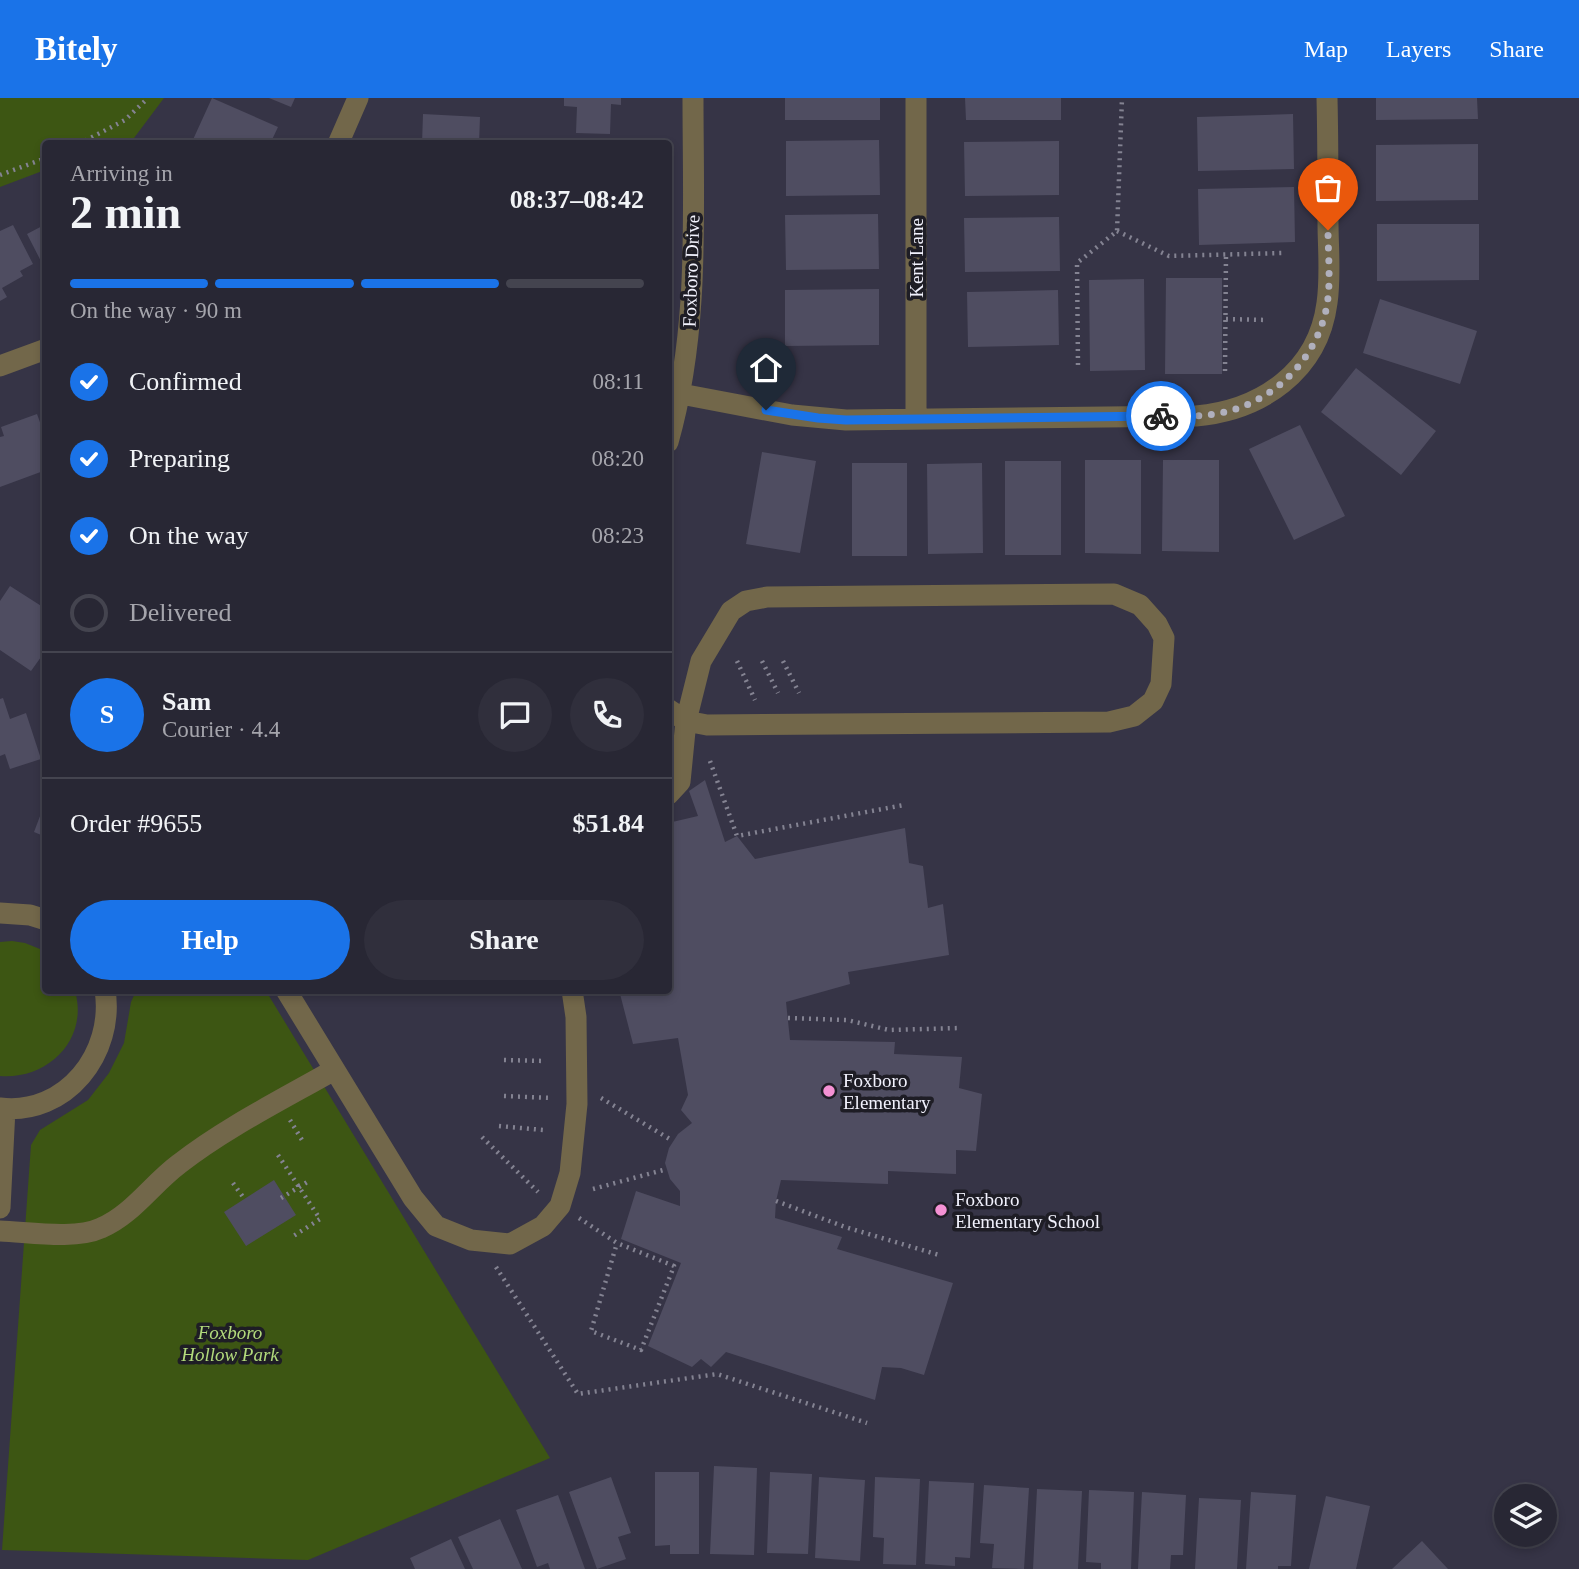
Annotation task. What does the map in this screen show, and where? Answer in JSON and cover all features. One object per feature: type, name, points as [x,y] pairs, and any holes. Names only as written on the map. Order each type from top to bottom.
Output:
[{"type":"street","points":[[340,140],[358,98]]},
{"type":"street","name":"Foxboro Drive","points":[[672,427],[681,394],[689,330],[692,279],[693,98]]},
{"type":"street","name":"Kent Lane","points":[[916,98],[916,418]]},
{"type":"street","points":[[681,394],[818,418],[1196,416],[1236,409],[1273,391],[1303,362],[1314,344],[1327,304],[1327,98]]},
{"type":"street","points":[[0,366],[42,350]]},
{"type":"street","points":[[672,791],[680,782],[677,715],[701,661],[731,611],[746,601],[766,597],[1114,594],[1140,605],[1157,624],[1164,638],[1161,684],[1153,701],[1135,716],[1109,722],[707,725],[677,715]]},
{"type":"street","points":[[0,913],[42,919]]},
{"type":"street","points":[[0,1208],[2,1108],[41,1104],[73,1085],[86,1072],[103,1039],[107,1021],[105,994]]},
{"type":"street","points":[[288,994],[413,1198],[436,1226],[471,1240],[510,1244],[543,1226],[552,1216],[560,1206],[570,1173],[577,1104],[576,1017],[573,994]]},
{"type":"street","points":[[0,1231],[74,1234],[100,1229],[125,1214],[179,1163],[334,1070]]},
{"type":"path","points":[[87,140],[125,120],[148,98]]},
{"type":"path","points":[[1079,365],[1077,263],[1117,231],[1122,98]]},
{"type":"path","points":[[0,175],[42,159]]},
{"type":"path","points":[[1117,231],[1169,256],[1283,253]]},
{"type":"path","points":[[1225,371],[1226,254]]},
{"type":"path","points":[[1226,319],[1268,320]]},
{"type":"path","points":[[737,661],[758,707]]},
{"type":"path","points":[[762,661],[778,693]]},
{"type":"path","points":[[783,661],[799,693]]},
{"type":"path","points":[[710,761],[737,836],[904,805]]},
{"type":"path","points":[[788,1018],[847,1020],[888,1030],[960,1028]]},
{"type":"path","points":[[504,1060],[546,1062]]},
{"type":"path","points":[[504,1096],[553,1098]]},
{"type":"path","points":[[600,1098],[673,1141]]},
{"type":"path","points":[[499,1126],[543,1130]]},
{"type":"path","points":[[482,1137],[538,1192]]},
{"type":"path","points":[[278,1155],[320,1219],[292,1237]]},
{"type":"path","points":[[593,1189],[667,1169]]},
{"type":"path","points":[[281,1198],[309,1181]]},
{"type":"path","points":[[233,1183],[243,1198]]},
{"type":"path","points":[[776,1201],[845,1227],[939,1255]]},
{"type":"path","points":[[579,1218],[617,1242],[674,1266],[641,1350],[590,1331],[617,1242]]},
{"type":"path","points":[[490,1258],[578,1394],[717,1374],[867,1423]]},
{"type":"green space","points":[[0,98],[164,98],[134,138],[42,140],[42,171],[0,187]]},
{"type":"green space","points":[[0,942],[25,943],[42,950],[42,994],[76,994],[78,1009],[76,1025],[61,1053],[49,1064],[18,1075],[0,1076]]},
{"type":"green space","name":"Foxboro Hollow Park","points":[[135,994],[268,994],[550,1458],[308,1560],[2,1550],[31,1145],[40,1130],[88,1100],[109,1073],[124,1043]]},
{"type":"building","points":[[212,98],[278,127],[272,140],[193,140]]},
{"type":"building","points":[[269,98],[295,98],[291,107]]},
{"type":"building","points":[[564,98],[621,98],[621,105],[611,104],[610,134],[576,133],[577,107],[564,106]]},
{"type":"building","points":[[785,98],[880,98],[880,120],[785,120]]},
{"type":"building","points":[[965,98],[1061,98],[1061,120],[966,120]]},
{"type":"building","points":[[1376,98],[1477,98],[1478,119],[1376,120]]},
{"type":"building","points":[[423,114],[480,117],[479,140],[422,140]]},
{"type":"building","points":[[1293,114],[1294,169],[1198,171],[1197,117]]},
{"type":"building","points":[[879,140],[880,195],[786,196],[786,141]]},
{"type":"building","points":[[1059,141],[1059,195],[965,196],[964,142]]},
{"type":"building","points":[[1478,144],[1478,200],[1376,201],[1376,145]]},
{"type":"building","points":[[1294,187],[1295,242],[1199,245],[1198,189]]},
{"type":"building","points":[[878,214],[879,269],[786,270],[785,215]]},
{"type":"building","points":[[1059,217],[1060,271],[965,272],[964,218]]},
{"type":"building","points":[[1377,224],[1479,224],[1479,280],[1377,281]]},
{"type":"building","points":[[13,225],[33,264],[20,271],[23,276],[2,288],[7,297],[0,301],[0,231]]},
{"type":"building","points":[[42,226],[42,263],[27,234]]},
{"type":"building","points":[[1166,278],[1222,278],[1222,374],[1165,374]]},
{"type":"building","points":[[1144,279],[1145,370],[1090,371],[1089,280]]},
{"type":"building","points":[[879,289],[879,345],[785,346],[785,290]]},
{"type":"building","points":[[1058,290],[1059,345],[968,347],[967,292]]},
{"type":"building","points":[[1380,299],[1477,331],[1460,384],[1363,353]]},
{"type":"building","points":[[1356,368],[1436,431],[1401,475],[1321,412]]},
{"type":"building","points":[[37,414],[42,428],[42,471],[0,487],[0,437],[4,436],[1,427]]},
{"type":"building","points":[[1300,425],[1345,516],[1294,540],[1249,449]]},
{"type":"building","points":[[762,452],[816,461],[800,553],[746,544]]},
{"type":"building","points":[[1085,460],[1141,460],[1141,554],[1085,553]]},
{"type":"building","points":[[1163,460],[1219,460],[1219,552],[1162,551]]},
{"type":"building","points":[[1005,461],[1061,461],[1061,555],[1005,555]]},
{"type":"building","points":[[852,463],[907,463],[907,556],[852,556]]},
{"type":"building","points":[[982,463],[983,553],[928,554],[927,464]]},
{"type":"building","points":[[10,586],[42,606],[42,656],[31,671],[0,650],[0,601]]},
{"type":"building","points":[[3,698],[10,719],[26,713],[41,759],[10,769],[5,754],[0,756],[0,699]]},
{"type":"building","name":"Foxboro Elementary","points":[[705,780],[725,842],[737,836],[755,859],[905,828],[909,863],[923,866],[928,908],[943,904],[949,955],[848,972],[850,984],[786,1002],[790,1040],[895,1042],[894,1054],[962,1057],[959,1088],[982,1094],[976,1151],[956,1150],[956,1174],[888,1171],[888,1184],[781,1180],[775,1218],[842,1237],[837,1249],[953,1283],[924,1375],[901,1368],[882,1367],[875,1400],[726,1352],[711,1367],[701,1359],[692,1367],[648,1346],[681,1263],[621,1239],[636,1191],[680,1206],[680,1191],[670,1179],[665,1163],[669,1148],[678,1134],[692,1123],[681,1110],[688,1095],[678,1038],[633,1044],[620,994],[672,994],[672,822],[698,816],[689,791]]},
{"type":"building","points":[[42,811],[42,835],[34,832]]},
{"type":"building","points":[[274,1180],[296,1215],[246,1246],[224,1212]]},
{"type":"building","points":[[714,1466],[757,1468],[754,1555],[710,1554]]},
{"type":"building","points":[[655,1472],[699,1472],[699,1554],[670,1554],[670,1545],[655,1546]]},
{"type":"building","points":[[770,1472],[812,1474],[808,1554],[767,1553]]},
{"type":"building","points":[[611,1477],[631,1533],[618,1537],[626,1559],[597,1569],[569,1492]]},
{"type":"building","points":[[819,1477],[865,1480],[860,1561],[815,1558]]},
{"type":"building","points":[[875,1477],[920,1479],[916,1565],[883,1564],[884,1538],[873,1537]]},
{"type":"building","points":[[929,1481],[974,1483],[970,1558],[955,1557],[955,1566],[925,1564]]},
{"type":"building","points":[[984,1485],[1029,1488],[1024,1569],[992,1568],[994,1544],[980,1543]]},
{"type":"building","points":[[1037,1489],[1082,1491],[1078,1569],[1033,1569]]},
{"type":"building","points":[[1089,1490],[1134,1492],[1131,1569],[1101,1569],[1101,1563],[1086,1562]]},
{"type":"building","points":[[1142,1492],[1186,1495],[1183,1555],[1171,1555],[1170,1569],[1138,1569]]},
{"type":"building","points":[[1251,1492],[1296,1495],[1291,1566],[1278,1566],[1278,1569],[1246,1569]]},
{"type":"building","points":[[558,1495],[585,1569],[550,1569],[548,1563],[537,1567],[516,1510]]},
{"type":"building","points":[[1326,1496],[1370,1506],[1356,1569],[1309,1569]]},
{"type":"building","points":[[1199,1498],[1241,1500],[1237,1569],[1195,1569]]},
{"type":"building","points":[[500,1519],[522,1569],[473,1569],[458,1537]]},
{"type":"building","points":[[451,1539],[465,1569],[415,1569],[410,1558]]},
{"type":"building","points":[[1422,1541],[1448,1569],[1392,1569]]},
{"type":"way so far","points":[[1161,416],[1196,416],[1236,409],[1273,391],[1303,362],[1314,344],[1327,304],[1328,230]]},
{"type":"place","name":"Foxboro Elementary","points":[[829,1091]]},
{"type":"place","name":"Foxboro Elementary School","points":[[941,1210]]},
{"type":"route","points":[[766,410],[846,420],[1161,416]]}]
